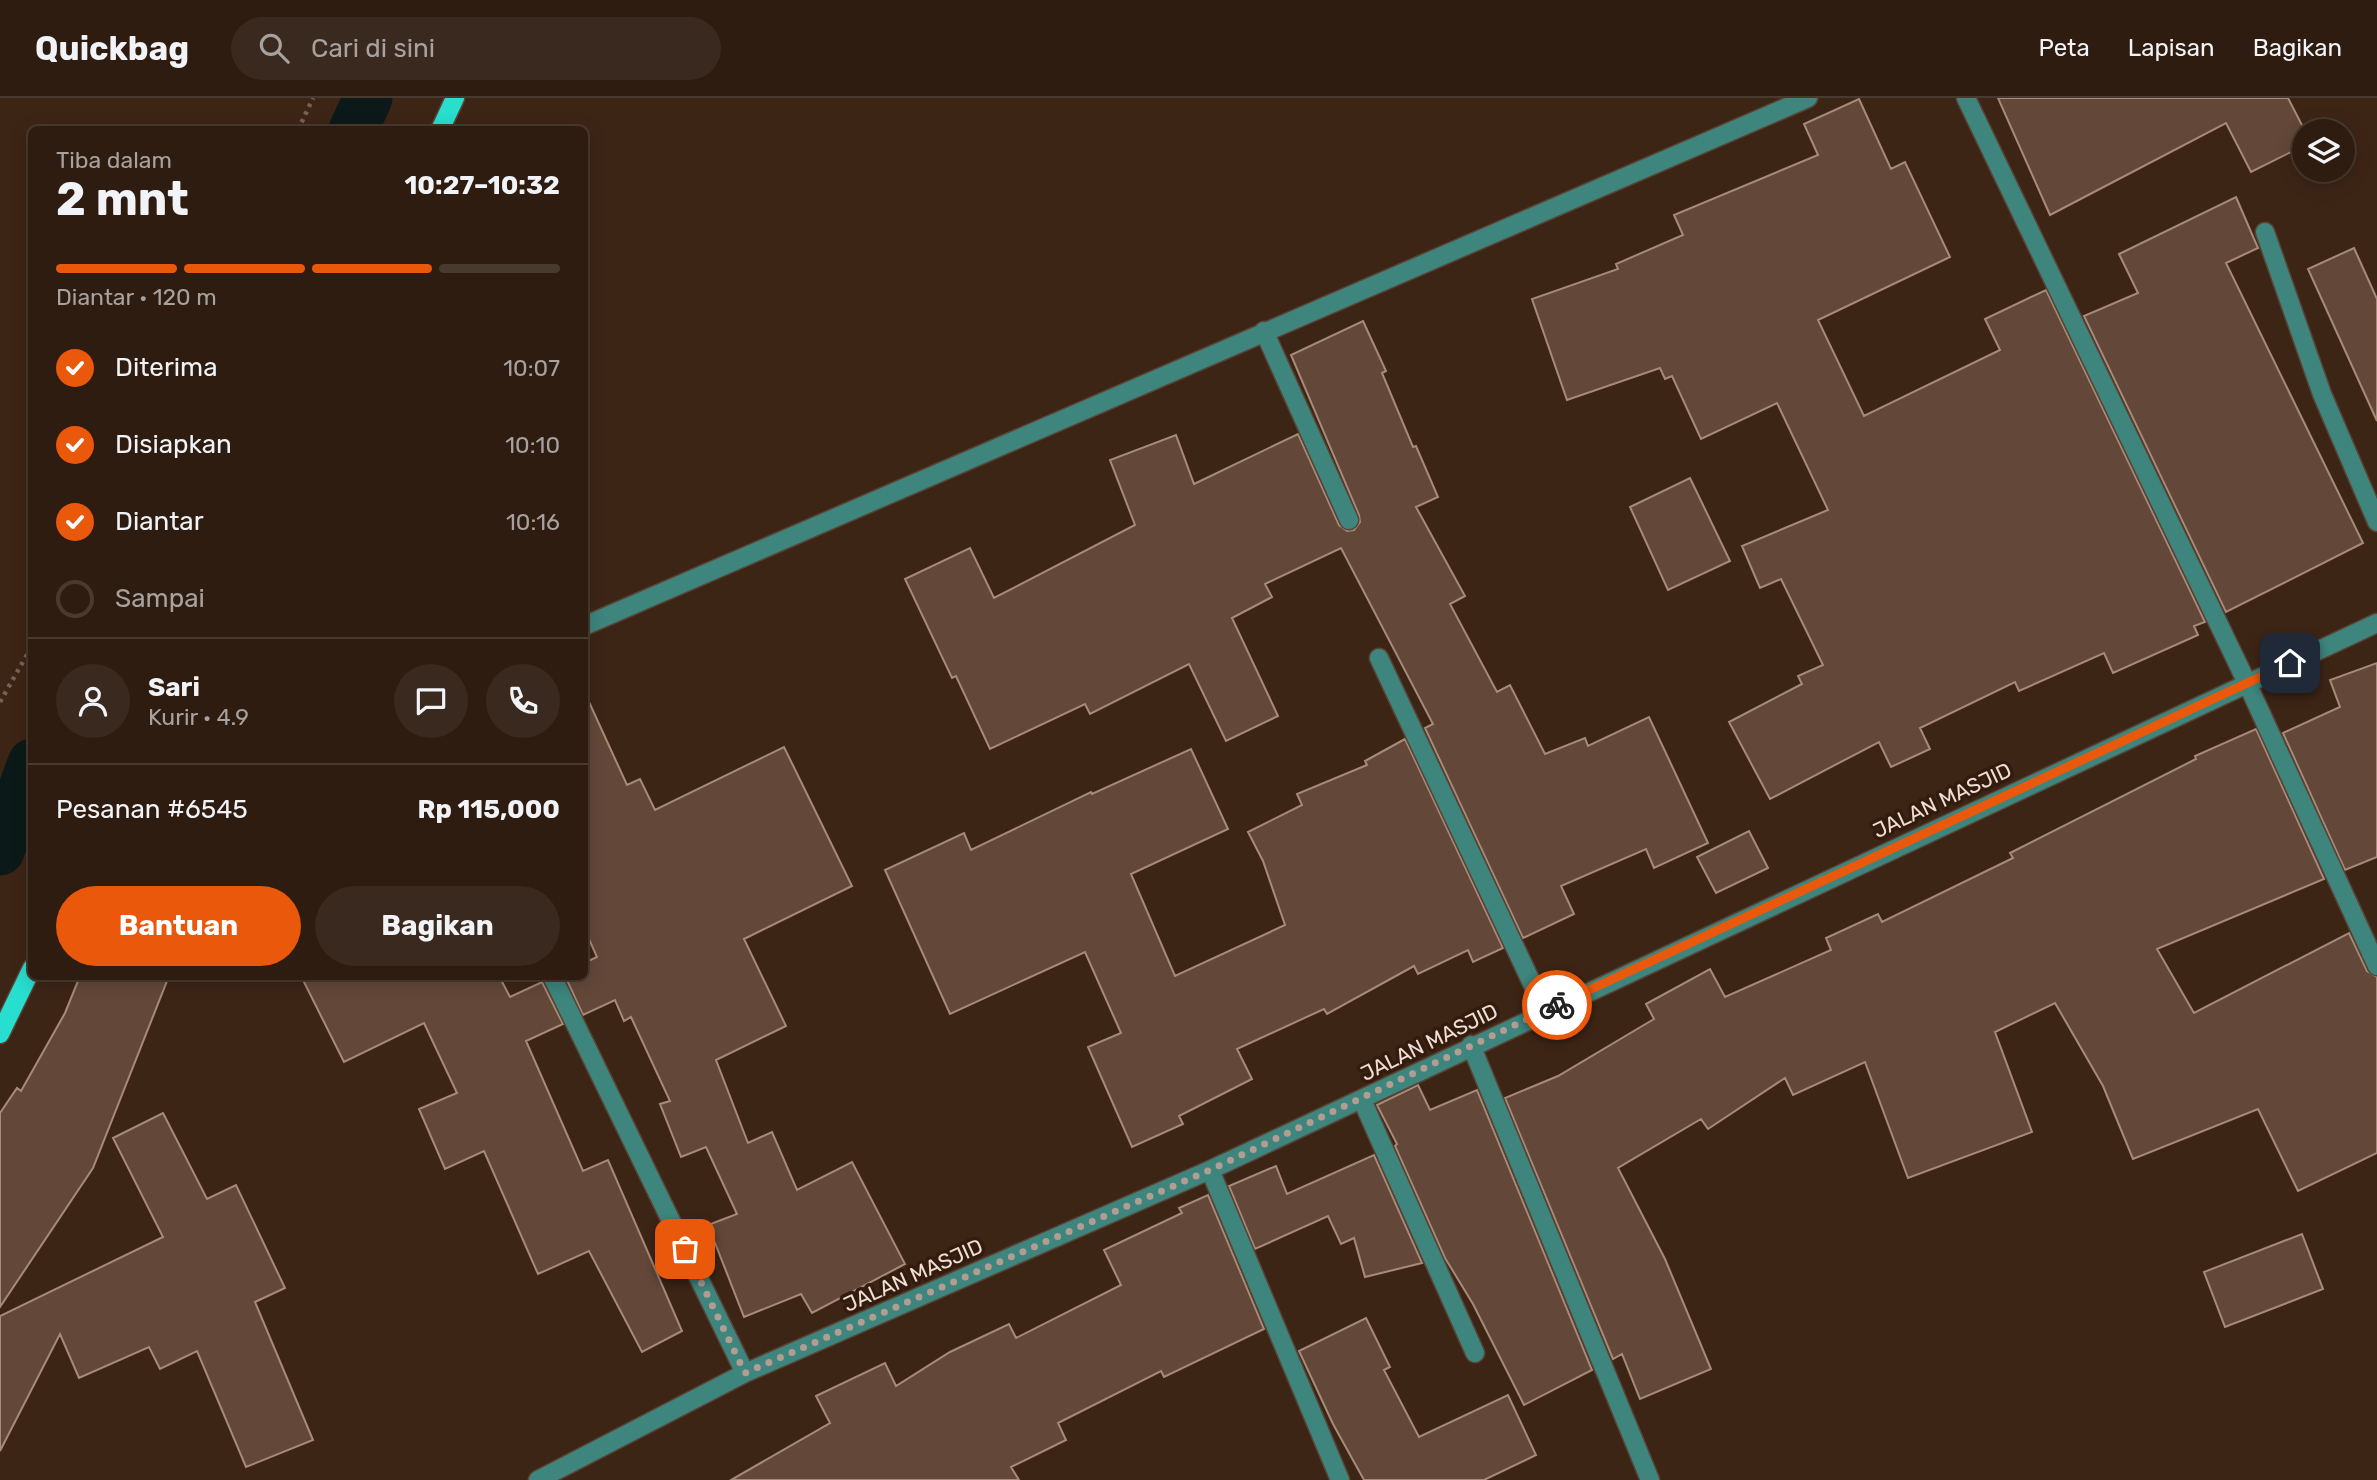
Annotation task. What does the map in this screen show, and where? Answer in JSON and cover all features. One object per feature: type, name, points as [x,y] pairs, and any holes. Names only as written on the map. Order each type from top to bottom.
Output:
[{"type":"main road","points":[[442,126],[455,98]]},
{"type":"main road","points":[[0,1034],[28,976]]},
{"type":"street","points":[[588,624],[1808,98]]},
{"type":"street","points":[[1966,98],[2247,683],[2377,966]]},
{"type":"street","points":[[2264,232],[2322,394],[2377,522]]},
{"type":"street","points":[[1264,331],[1349,520]]},
{"type":"street","name":"JALAN MASJID","points":[[545,1478],[692,1398],[745,1373],[1210,1170],[1362,1100],[1545,1010],[2377,623]]},
{"type":"street","points":[[1379,658],[1545,1010]]},
{"type":"street","points":[[554,980],[745,1373]]},
{"type":"street","points":[[1471,1045],[1650,1480]]},
{"type":"street","points":[[1362,1100],[1475,1353]]},
{"type":"street","points":[[1210,1170],[1340,1480]]},
{"type":"path","points":[[300,126],[313,98]]},
{"type":"path","points":[[0,702],[28,653]]},
{"type":"building","points":[[1998,98],[2288,98],[2299,119],[2292,119],[2292,152],[2251,172],[2226,123],[2050,215]]},
{"type":"building","points":[[1859,99],[1891,169],[1905,162],[1950,257],[1818,320],[1864,416],[2000,350],[1985,319],[2046,290],[2205,622],[2194,626],[2198,635],[2113,673],[2104,653],[2019,691],[2015,682],[1920,728],[1930,749],[1891,767],[1879,742],[1770,799],[1729,722],[1802,684],[1798,676],[1823,665],[1781,579],[1760,588],[1742,546],[1828,510],[1777,403],[1701,439],[1672,376],[1665,379],[1660,368],[1567,400],[1532,299],[1618,269],[1616,264],[1683,235],[1674,215],[1818,155],[1804,124]]},
{"type":"building","points":[[2236,197],[2258,248],[2226,263],[2363,543],[2226,612],[2084,316],[2138,293],[2119,254]]},
{"type":"building","points":[[2354,248],[2377,299],[2377,421],[2308,269]]},
{"type":"building","points":[[1363,321],[1386,371],[1382,373],[1413,447],[1416,446],[1438,497],[1416,507],[1465,596],[1450,604],[1497,692],[1510,685],[1545,754],[1585,738],[1588,746],[1649,717],[1708,843],[1654,868],[1646,849],[1561,886],[1574,914],[1523,938],[1425,728],[1433,724],[1341,548],[1265,584],[1272,597],[1232,618],[1278,716],[1226,741],[1189,664],[1090,714],[1085,704],[990,749],[956,676],[952,678],[905,579],[970,548],[994,598],[1135,525],[1110,460],[1176,435],[1194,484],[1298,434],[1339,525],[1347,531],[1354,530],[1360,522],[1359,515],[1291,355]]},
{"type":"building","points":[[1690,478],[1730,561],[1668,590],[1630,507]]},
{"type":"building","points":[[2377,663],[2377,857],[2345,870],[2283,733],[2340,707],[2330,680]]},
{"type":"building","points":[[588,700],[627,785],[640,779],[655,810],[784,747],[852,886],[744,939],[786,1026],[716,1060],[748,1143],[772,1132],[797,1190],[852,1162],[905,1264],[812,1313],[801,1294],[744,1317],[708,1225],[737,1214],[706,1147],[681,1157],[660,1104],[670,1101],[631,1017],[624,1021],[615,1000],[583,1015],[567,980],[588,980],[588,961],[597,957],[588,937]]},
{"type":"building","points":[[2256,729],[2324,879],[2157,949],[2194,1013],[2349,933],[2367,971],[2377,977],[2377,1153],[2298,1191],[2258,1109],[2133,1159],[2103,1086],[2055,1003],[1995,1032],[2032,1132],[1908,1178],[1865,1062],[1793,1095],[1785,1078],[1708,1129],[1701,1119],[1618,1168],[1665,1259],[1711,1369],[1640,1399],[1622,1354],[1613,1359],[1505,1098],[1558,1076],[1654,1019],[1646,1004],[1710,969],[1725,997],[1831,950],[1826,938],[1878,914],[1882,922],[2013,858],[2010,853],[2196,759],[2195,756]]},
{"type":"building","points":[[1405,739],[1503,948],[1473,962],[1468,950],[1418,974],[1414,966],[1327,1014],[1324,1009],[1237,1049],[1252,1079],[1179,1116],[1183,1124],[1132,1147],[1088,1047],[1121,1033],[1085,952],[950,1014],[885,870],[964,833],[971,850],[1091,792],[1092,794],[1191,749],[1228,829],[1131,874],[1175,976],[1285,925],[1263,861],[1248,832],[1302,805],[1297,794],[1367,765],[1365,761]]},
{"type":"building","points":[[1749,831],[1768,868],[1716,893],[1697,857]]},
{"type":"building","points":[[78,980],[167,980],[93,1168],[0,1307],[0,1113],[17,1088],[21,1091],[65,1013]]},
{"type":"building","points":[[303,980],[501,980],[510,997],[542,982],[563,1024],[526,1041],[583,1171],[608,1160],[682,1331],[642,1352],[589,1251],[538,1274],[484,1151],[445,1169],[419,1109],[457,1093],[424,1023],[344,1062]]},
{"type":"building","points":[[1418,1085],[1430,1110],[1477,1090],[1592,1370],[1524,1405],[1473,1304],[1445,1258],[1395,1146],[1397,1144],[1377,1105]]},
{"type":"building","points":[[163,1113],[207,1199],[236,1185],[285,1288],[255,1302],[313,1440],[246,1467],[197,1351],[160,1369],[149,1347],[79,1378],[60,1334],[0,1451],[0,1316],[163,1237],[113,1138]]},
{"type":"building","points":[[1374,1155],[1422,1263],[1365,1277],[1354,1238],[1341,1244],[1328,1216],[1255,1249],[1229,1186],[1276,1166],[1287,1194]]},
{"type":"building","points":[[1208,1195],[1264,1329],[1164,1377],[1161,1371],[1058,1423],[1066,1440],[1011,1467],[1019,1480],[731,1480],[830,1423],[816,1396],[885,1363],[896,1386],[950,1352],[1009,1324],[1016,1338],[1121,1285],[1104,1250],[1182,1213],[1179,1208]]},
{"type":"building","points":[[2302,1234],[2323,1289],[2225,1327],[2204,1272]]},
{"type":"building","points":[[1366,1318],[1390,1367],[1384,1370],[1419,1437],[1508,1395],[1536,1455],[1484,1480],[1364,1480],[1333,1424],[1299,1351]]},
{"type":"waterway","points":[[355,126],[368,98]]},
{"type":"waterway","points":[[0,851],[28,774]]},
{"type":"way so far","points":[[685,1249],[745,1373],[1210,1170],[1557,1005]]},
{"type":"route","points":[[1557,1005],[2290,663]]}]
